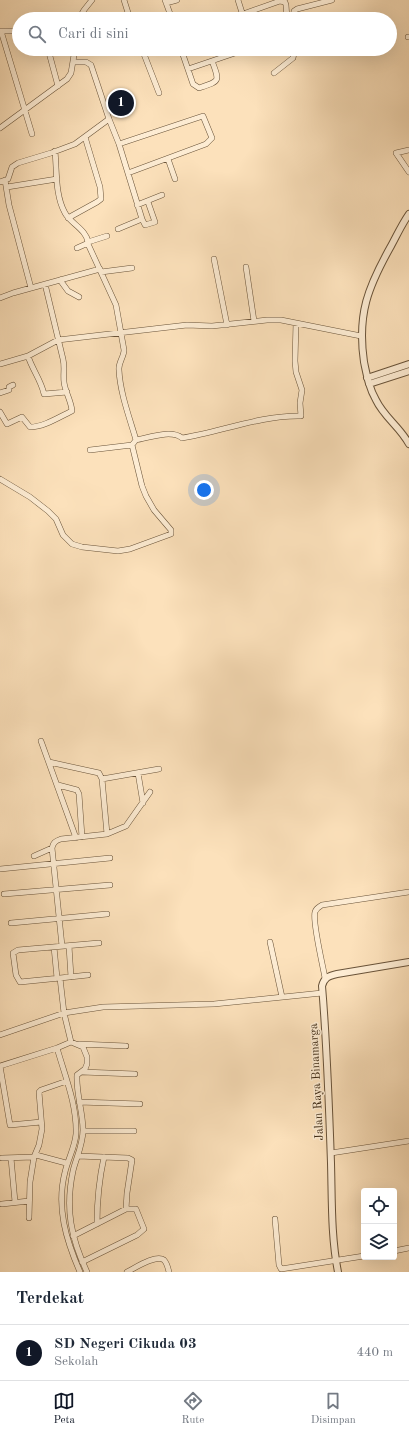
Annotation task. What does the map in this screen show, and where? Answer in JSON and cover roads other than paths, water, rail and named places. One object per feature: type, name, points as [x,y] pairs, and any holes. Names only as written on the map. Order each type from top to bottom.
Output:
[{"type":"street","points":[[83,12],[92,0]]},
{"type":"street","points":[[124,0],[127,12]]},
{"type":"street","points":[[170,12],[166,2],[177,0]]},
{"type":"street","points":[[238,0],[242,12]]},
{"type":"street","points":[[294,12],[296,9],[332,0]]},
{"type":"street","points":[[256,12],[283,1],[286,5],[286,12]]},
{"type":"street","points":[[12,31],[0,31],[32,134]]},
{"type":"street","points":[[50,56],[58,86]]},
{"type":"street","points":[[0,128],[70,76],[74,56]]},
{"type":"street","points":[[145,56],[159,93]]},
{"type":"street","points":[[183,56],[193,84],[199,88],[215,83],[217,80],[212,61]]},
{"type":"street","points":[[188,69],[227,56]]},
{"type":"street","points":[[274,73],[294,58],[294,56]]},
{"type":"street","points":[[74,62],[86,62],[91,65],[119,144],[137,205],[145,226],[155,222],[148,202]]},
{"type":"street","points":[[119,144],[203,116],[212,138],[206,144],[128,173]]},
{"type":"street","points":[[31,288],[9,205],[6,187],[2,181],[10,176],[12,167],[18,163],[75,144],[109,119]]},
{"type":"street","points":[[68,218],[101,199],[100,187],[85,137]]},
{"type":"street","points":[[409,150],[396,153],[409,172]]},
{"type":"street","points":[[0,479],[24,493],[48,511],[56,519],[63,535],[72,544],[82,547],[118,552],[169,536],[172,532],[146,496],[142,486],[118,369],[124,352],[116,305],[88,243],[86,235],[68,218],[61,204],[58,195],[55,151]]},
{"type":"street","points":[[168,159],[176,179]]},
{"type":"street","points":[[6,187],[57,179]]},
{"type":"street","points":[[137,205],[148,202],[162,195]]},
{"type":"street","points":[[409,214],[372,284],[364,310],[361,336],[368,381],[376,402],[381,410],[402,433],[409,444]]},
{"type":"street","points":[[118,229],[142,219]]},
{"type":"street","points":[[77,248],[107,236]]},
{"type":"street","points":[[214,259],[227,325]]},
{"type":"street","points":[[246,267],[254,321]]},
{"type":"street","points":[[0,298],[60,280],[100,271],[132,268]]},
{"type":"street","points":[[60,280],[68,291],[79,297]]},
{"type":"street","points":[[0,412],[7,424],[22,417],[30,427],[36,427],[72,411],[70,399],[63,380],[64,364],[45,284]]},
{"type":"street","points":[[0,364],[28,356],[58,340],[187,325],[227,325],[254,321],[281,320],[361,336]]},
{"type":"street","points":[[90,450],[134,443],[170,433],[182,438],[260,421],[289,416],[301,416],[300,403],[302,390],[296,372],[295,361],[296,323]]},
{"type":"street","points":[[28,356],[32,367],[40,380],[44,394],[67,392]]},
{"type":"street","points":[[368,381],[409,364]]},
{"type":"street","points":[[368,381],[409,371]]},
{"type":"street","points":[[0,393],[9,390],[9,387],[13,385]]},
{"type":"street","points":[[41,741],[76,838]]},
{"type":"street","points":[[49,762],[96,771],[101,775],[107,834]]},
{"type":"street","points":[[102,779],[159,769]]},
{"type":"street","points":[[138,773],[143,803]]},
{"type":"street","points":[[58,785],[77,790],[79,794],[82,837]]},
{"type":"street","points":[[62,946],[55,864],[52,848],[53,844],[57,840],[107,834],[126,826],[150,792]]},
{"type":"street","points":[[34,856],[52,848]]},
{"type":"street","points":[[0,868],[110,858]]},
{"type":"street","points":[[4,894],[110,885]]},
{"type":"street","points":[[409,892],[322,905],[317,908],[314,914],[325,978],[330,975],[409,962]]},
{"type":"street","points":[[11,923],[107,914]]},
{"type":"street","points":[[270,942],[282,997]]},
{"type":"street","points":[[88,975],[20,982],[16,975],[13,954],[16,951],[99,943]]},
{"type":"street","points":[[69,946],[71,977]]},
{"type":"street","points":[[54,947],[64,1013],[71,1042]]},
{"type":"street","name":"Jalan Raya Binamarga","points":[[325,978],[322,986],[322,993],[326,1043],[336,1260],[338,1272]]},
{"type":"street","points":[[0,1035],[64,1013],[103,1007],[214,1004],[322,993]]},
{"type":"street","points":[[41,1122],[10,1125],[0,1066],[57,1048],[71,1042],[79,1044],[126,1046]]},
{"type":"street","points":[[79,1044],[84,1049],[87,1057],[86,1066],[77,1076],[83,1130],[81,1148],[75,1162],[70,1184],[69,1208],[73,1236],[87,1272]]},
{"type":"street","points":[[57,1048],[74,1112],[76,1132],[73,1148],[66,1164],[61,1198],[62,1218],[69,1244],[80,1272]]},
{"type":"street","points":[[82,1072],[135,1074]]},
{"type":"street","points":[[29,1218],[30,1182],[42,1130],[39,1094],[40,1091],[67,1082]]},
{"type":"street","points":[[80,1102],[140,1104]]},
{"type":"street","points":[[83,1130],[134,1131]]},
{"type":"street","points":[[331,1154],[409,1141]]},
{"type":"street","points":[[2,1158],[35,1156],[66,1164]]},
{"type":"street","points":[[78,1156],[128,1158],[132,1161],[126,1210]]},
{"type":"street","points":[[97,1224],[98,1182],[104,1156]]},
{"type":"street","points":[[11,1158],[15,1202]]},
{"type":"street","points":[[2,1204],[29,1201]]},
{"type":"street","points":[[73,1236],[126,1210],[136,1209],[143,1225],[144,1229],[142,1232],[82,1262]]},
{"type":"street","points":[[275,1219],[280,1268],[284,1269],[361,1256]]},
{"type":"street","points":[[397,1250],[409,1248]]},
{"type":"street","points":[[127,1272],[157,1258],[163,1259],[169,1272]]},
{"type":"place","name":"SD Negeri Cikuda 03","points":[[121,103]]}]
